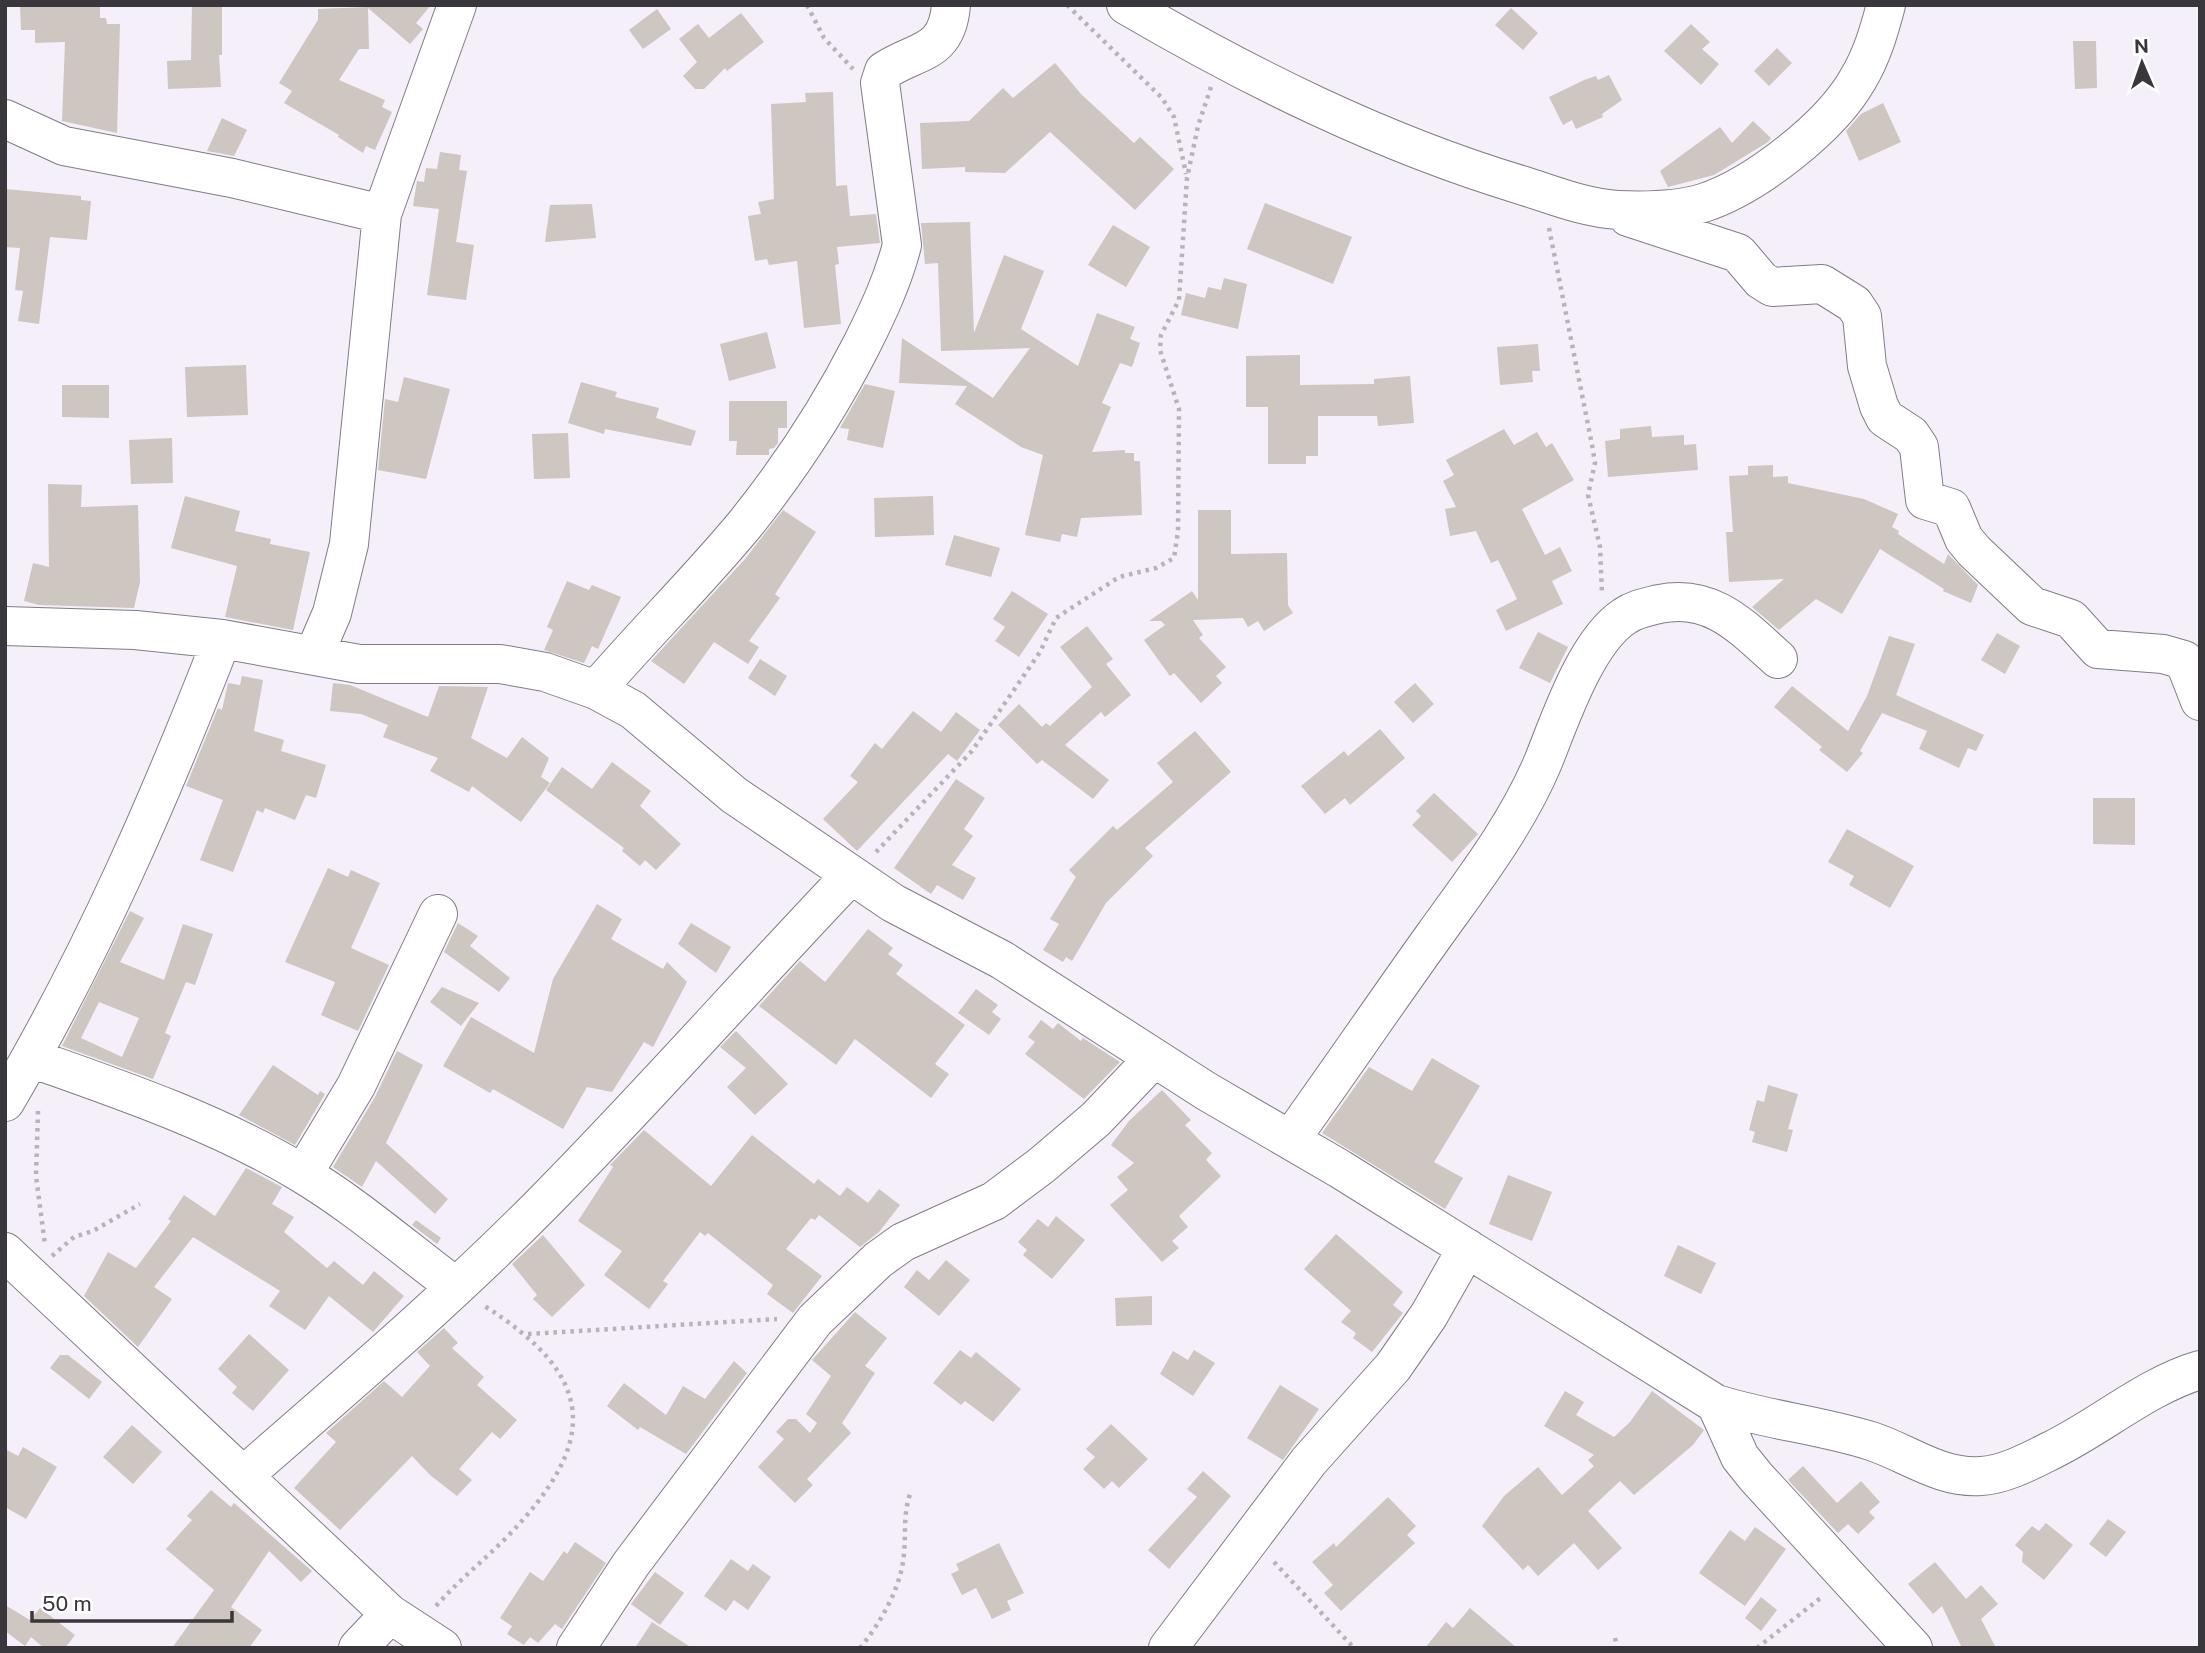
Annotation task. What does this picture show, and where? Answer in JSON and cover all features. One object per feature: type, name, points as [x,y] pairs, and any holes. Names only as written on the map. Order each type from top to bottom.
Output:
[{"type":"street","points":[[314,655],[332,613],[349,544],[383,214],[457,5]]},
{"type":"street","points":[[596,690],[745,524],[777,482],[849,370],[877,314],[902,245],[880,92],[884,71],[934,46],[950,21],[951,5]]},
{"type":"street","points":[[1126,5],[1220,60],[1322,109],[1422,150],[1534,189],[1603,208],[1738,253],[1772,287],[1822,284],[1854,304],[1862,316],[1867,366],[1879,406],[1885,418],[1911,435],[1919,447],[1925,500],[1951,508],[1964,539],[1974,551],[2032,606],[2071,619],[2098,649],[2163,654],[2184,660],[2200,701]]},
{"type":"street","points":[[1603,208],[1670,208],[1700,204],[1732,190],[1785,155],[1836,110],[1857,81],[1873,51],[1886,5]]},
{"type":"street","points":[[5,120],[64,146],[232,178],[383,214]]},
{"type":"street","points":[[1290,1140],[1486,865],[1533,786],[1566,707],[1595,649],[1611,626],[1640,608],[1666,603],[1707,605],[1726,613],[1777,659]]},
{"type":"street","points":[[5,626],[135,630],[222,639],[359,664],[500,664],[545,671],[596,690],[632,710],[734,795],[850,874],[937,928],[1002,960],[1154,1058],[1467,1248],[1604,1337],[1716,1404],[1752,1415],[1870,1440],[1939,1471],[1983,1476],[2012,1468],[2052,1451],[2159,1389],[2200,1370]]},
{"type":"street","points":[[5,1102],[33,1059],[126,870],[172,768],[222,639]]},
{"type":"street","points":[[243,1476],[386,1354],[456,1287],[600,1144],[850,874]]},
{"type":"street","points":[[303,1174],[356,1086],[438,914]]},
{"type":"street","points":[[576,1648],[631,1564],[815,1320],[878,1260],[903,1242],[994,1201],[1042,1165],[1096,1119],[1154,1058]]},
{"type":"street","points":[[33,1059],[93,1079],[229,1136],[303,1174],[456,1287]]},
{"type":"street","points":[[1180,1644],[1250,1537],[1309,1461],[1393,1367],[1429,1314],[1467,1248]]},
{"type":"street","points":[[5,1252],[243,1476],[416,1631]]},
{"type":"street","points":[[1716,1404],[1740,1457],[1913,1648]]},
{"type":"street","points":[[358,1648],[416,1631]]},
{"type":"path","points":[[807,5],[834,51],[880,92]]},
{"type":"path","points":[[1067,5],[1162,99],[1174,117],[1187,178]]},
{"type":"path","points":[[850,874],[895,835],[972,751],[1022,681],[1056,618],[1106,584],[1156,568],[1174,558],[1178,531],[1179,409],[1160,350],[1161,335],[1179,300],[1181,225],[1187,178],[1198,126],[1220,60]]},
{"type":"path","points":[[1534,189],[1558,262],[1578,383],[1595,463],[1588,495],[1600,547],[1602,603]]},
{"type":"path","points":[[33,1059],[39,1128],[36,1177],[48,1262],[55,1252],[74,1237],[93,1231],[140,1204]]},
{"type":"path","points":[[416,1631],[458,1581],[517,1524],[570,1450],[573,1413],[564,1381],[549,1356],[527,1334],[456,1287]]},
{"type":"path","points":[[527,1334],[723,1320],[815,1320]]},
{"type":"path","points":[[860,1648],[885,1611],[898,1582],[904,1558],[904,1511],[910,1494]]},
{"type":"path","points":[[1250,1537],[1354,1648]]},
{"type":"path","points":[[1757,1648],[1823,1596],[1841,1569]]},
{"type":"path","points":[[1615,1638],[1617,1648]]},
{"type":"building","points":[[20,5],[100,5],[100,18],[106,18],[107,24],[120,24],[117,133],[62,121],[65,42],[35,43],[35,30],[21,30]]},
{"type":"building","points":[[192,5],[222,5],[222,55],[219,55],[221,87],[168,89],[167,61],[191,60]]},
{"type":"building","points":[[364,5],[431,5],[416,23],[423,29],[410,44],[368,8],[369,49],[359,49],[339,80],[385,100],[382,107],[392,112],[375,150],[366,146],[363,153],[338,137],[339,135],[284,103],[292,91],[279,83],[318,20],[318,9],[367,7]]},
{"type":"building","points":[[1511,8],[1538,33],[1523,50],[1495,25]]},
{"type":"building","points":[[657,9],[671,29],[643,49],[629,30]]},
{"type":"building","points":[[741,13],[764,42],[727,71],[725,68],[704,89],[695,89],[683,76],[697,62],[679,39],[698,24],[709,38]]},
{"type":"building","points":[[1691,24],[1710,42],[1702,49],[1719,64],[1701,85],[1664,51]]},
{"type":"building","points":[[2073,41],[2096,41],[2097,88],[2075,89]]},
{"type":"building","points":[[1777,48],[1792,63],[1769,86],[1754,71]]},
{"type":"building","points":[[1055,63],[1081,94],[1134,143],[1140,137],[1174,169],[1135,210],[1050,132],[1005,173],[965,172],[965,167],[922,169],[920,123],[969,121],[1003,88],[1013,98]]},
{"type":"building","points":[[1609,75],[1622,100],[1602,114],[1603,117],[1576,129],[1572,120],[1563,125],[1549,97],[1584,80],[1596,76],[1598,80]]},
{"type":"building","points":[[833,92],[836,186],[847,185],[850,216],[876,214],[880,243],[837,247],[839,264],[835,265],[841,324],[804,328],[797,261],[769,265],[767,259],[755,261],[748,216],[761,214],[758,202],[774,199],[771,104],[806,102],[805,93]]},
{"type":"building","points":[[1883,103],[1901,142],[1859,161],[1846,131],[1861,114]]},
{"type":"building","points":[[222,118],[247,130],[234,156],[207,151]]},
{"type":"building","points":[[1753,121],[1771,138],[1768,142],[1714,175],[1668,187],[1660,171],[1720,127],[1732,143]]},
{"type":"building","points":[[440,152],[461,155],[459,170],[467,171],[456,242],[474,245],[466,300],[427,295],[439,209],[413,206],[417,181],[424,182],[426,168],[437,169]]},
{"type":"building","points":[[5,189],[81,196],[81,200],[91,201],[87,240],[50,237],[39,324],[18,321],[23,291],[15,290],[20,248],[5,247]]},
{"type":"building","points":[[1265,203],[1352,237],[1333,284],[1247,249]]},
{"type":"building","points":[[592,204],[596,238],[545,242],[550,205]]},
{"type":"building","points":[[970,222],[974,333],[1004,255],[1044,271],[1021,329],[1078,366],[1097,313],[1135,327],[1130,339],[1140,343],[1132,367],[1120,363],[1102,403],[1111,407],[1092,452],[1125,450],[1125,453],[1134,453],[1134,461],[1140,461],[1142,515],[1081,518],[1077,537],[1062,534],[1060,542],[1025,535],[1043,455],[1021,447],[955,404],[967,386],[899,383],[902,338],[993,398],[1030,348],[941,351],[938,263],[925,264],[921,223]]},
{"type":"building","points":[[1113,225],[1150,247],[1126,287],[1088,265]]},
{"type":"building","points":[[1224,278],[1247,284],[1238,329],[1181,315],[1186,293],[1205,298],[1208,287],[1221,290]]},
{"type":"building","points":[[767,332],[776,368],[729,381],[720,344]]},
{"type":"building","points":[[1538,344],[1540,371],[1532,371],[1533,382],[1500,385],[1497,347]]},
{"type":"building","points":[[1300,355],[1300,385],[1374,384],[1374,379],[1410,376],[1414,423],[1378,426],[1377,416],[1318,416],[1318,456],[1306,456],[1306,464],[1268,464],[1268,407],[1246,407],[1246,356]]},
{"type":"building","points":[[246,365],[248,415],[187,417],[185,367]]},
{"type":"building","points":[[404,377],[450,389],[426,479],[378,470],[385,399],[398,402]]},
{"type":"building","points":[[581,382],[617,392],[615,397],[659,408],[656,418],[696,431],[691,446],[605,429],[604,434],[568,423]]},
{"type":"building","points":[[865,384],[895,391],[883,448],[847,440],[849,429],[840,428]]},
{"type":"building","points":[[62,385],[109,385],[109,418],[62,417]]},
{"type":"building","points":[[729,401],[787,401],[787,428],[778,428],[778,443],[769,449],[769,455],[736,455],[737,441],[729,441]]},
{"type":"building","points":[[1651,426],[1652,437],[1684,435],[1684,445],[1696,444],[1698,470],[1608,477],[1605,441],[1620,439],[1620,429]]},
{"type":"building","points":[[1504,429],[1514,445],[1537,432],[1546,447],[1552,443],[1574,480],[1522,509],[1545,555],[1560,547],[1572,571],[1552,581],[1563,604],[1506,631],[1496,610],[1517,599],[1498,560],[1491,563],[1476,531],[1450,536],[1445,509],[1456,507],[1443,481],[1454,475],[1446,460]]},
{"type":"building","points":[[568,433],[570,478],[534,479],[532,434]]},
{"type":"building","points":[[172,438],[173,483],[131,484],[129,440]]},
{"type":"building","points":[[1773,465],[1773,477],[1788,476],[1788,483],[1864,499],[1898,514],[1892,527],[1899,531],[1898,534],[1944,564],[1948,554],[1978,585],[1971,603],[1943,591],[1944,589],[1880,549],[1842,614],[1816,599],[1779,630],[1752,607],[1784,579],[1729,582],[1726,532],[1733,532],[1729,476],[1748,475],[1748,466]]},
{"type":"building","points":[[48,484],[82,485],[81,507],[138,505],[140,582],[134,608],[39,605],[24,601],[33,563],[49,567]]},
{"type":"building","points":[[185,496],[240,511],[235,531],[271,539],[270,544],[310,552],[293,630],[225,617],[237,566],[171,548]]},
{"type":"building","points":[[933,496],[934,535],[875,537],[874,498]]},
{"type":"building","points":[[783,510],[816,532],[775,594],[780,598],[749,641],[759,647],[748,664],[714,642],[684,684],[651,661],[745,559]]},
{"type":"building","points":[[1198,510],[1231,510],[1231,554],[1287,553],[1288,605],[1293,613],[1264,631],[1258,621],[1248,627],[1243,618],[1193,620],[1203,635],[1199,638],[1226,667],[1216,676],[1222,683],[1201,703],[1174,673],[1170,676],[1144,640],[1165,625],[1161,621],[1149,621],[1192,591],[1198,600]]},
{"type":"building","points":[[954,535],[1000,548],[991,577],[945,565]]},
{"type":"building","points":[[567,581],[589,590],[592,585],[621,597],[598,649],[592,646],[584,663],[544,650],[553,630],[547,627]]},
{"type":"building","points":[[1012,591],[1048,614],[1019,657],[995,641],[1005,627],[993,619]]},
{"type":"building","points":[[1087,626],[1113,659],[1106,664],[1131,695],[1105,717],[1101,712],[1065,745],[1109,780],[1093,799],[1042,760],[1037,764],[998,725],[1019,704],[1042,727],[1046,723],[1050,726],[1092,687],[1060,647]]},
{"type":"building","points":[[1538,632],[1568,647],[1550,683],[1519,668]]},
{"type":"building","points":[[1997,633],[2020,646],[2005,674],[1981,660]]},
{"type":"building","points":[[1889,636],[1915,644],[1896,695],[1984,735],[1976,751],[1968,748],[1959,768],[1919,749],[1927,731],[1882,713],[1860,751],[1863,753],[1847,772],[1819,750],[1822,747],[1774,707],[1792,686],[1848,731],[1867,696]]},
{"type":"building","points":[[760,659],[787,676],[775,696],[748,678]]},
{"type":"building","points":[[242,676],[263,680],[254,731],[284,740],[281,751],[326,765],[316,798],[306,795],[295,820],[265,808],[263,813],[257,810],[233,872],[200,860],[223,800],[186,786],[218,708],[222,710],[228,683],[240,685]]},
{"type":"building","points":[[333,683],[350,685],[428,717],[439,686],[488,687],[471,738],[507,758],[522,737],[549,758],[541,777],[550,783],[521,822],[472,786],[469,792],[430,771],[438,758],[383,737],[388,725],[361,714],[330,711]]},
{"type":"building","points":[[1415,683],[1434,704],[1413,723],[1394,702]]},
{"type":"building","points":[[913,711],[941,732],[956,712],[980,730],[957,761],[948,754],[857,851],[823,819],[858,782],[850,776],[875,743],[882,749]]},
{"type":"building","points":[[1380,729],[1405,758],[1350,805],[1345,798],[1325,814],[1301,786],[1344,751],[1348,756]]},
{"type":"building","points":[[1195,731],[1231,772],[1145,848],[1153,856],[1106,903],[1072,961],[1066,957],[1063,962],[1043,950],[1059,924],[1050,919],[1076,877],[1069,870],[1113,826],[1117,830],[1173,782],[1157,763]]},
{"type":"building","points":[[612,762],[651,791],[640,806],[681,844],[656,870],[645,860],[640,866],[622,851],[624,848],[546,790],[562,767],[592,789]]},
{"type":"building","points":[[956,779],[985,798],[964,829],[973,836],[952,865],[976,878],[963,900],[937,885],[931,894],[894,868]]},
{"type":"building","points":[[1434,793],[1478,834],[1452,862],[1412,825],[1421,816],[1416,811]]},
{"type":"building","points":[[2093,798],[2135,798],[2135,845],[2093,844]]},
{"type":"building","points":[[1847,829],[1914,866],[1890,908],[1849,885],[1854,876],[1828,862]]},
{"type":"building","points":[[328,868],[348,877],[351,870],[380,883],[351,948],[389,965],[358,1031],[321,1015],[335,982],[285,962]]},
{"type":"building","points":[[597,904],[622,919],[611,939],[663,969],[667,962],[687,982],[653,1047],[644,1042],[612,1092],[587,1087],[563,1129],[493,1089],[490,1093],[443,1066],[471,1017],[534,1053],[553,979]]},
{"type":"building","points":[[130,911],[144,918],[120,962],[164,980],[183,924],[213,934],[195,985],[186,982],[165,1033],[171,1036],[153,1079],[62,1046]],"holes":[[[99,1002],[139,1018],[122,1057],[81,1038]]]},
{"type":"building","points":[[458,923],[478,936],[470,946],[510,978],[499,992],[444,952]]},
{"type":"building","points":[[691,923],[731,947],[716,973],[678,944]]},
{"type":"building","points":[[868,929],[893,948],[888,954],[903,965],[896,974],[965,1025],[935,1064],[949,1074],[931,1098],[855,1039],[836,1065],[759,1006],[800,961],[825,982]]},
{"type":"building","points":[[442,987],[479,1003],[461,1026],[430,1002]]},
{"type":"building","points":[[976,989],[998,1005],[992,1012],[1001,1019],[989,1035],[958,1013]]},
{"type":"building","points":[[1041,1020],[1053,1029],[1058,1023],[1081,1041],[1083,1038],[1120,1062],[1084,1099],[1025,1054],[1035,1042],[1028,1037]]},
{"type":"building","points":[[736,1031],[788,1084],[755,1115],[727,1087],[746,1068],[720,1047]]},
{"type":"building","points":[[397,1051],[423,1065],[386,1143],[448,1199],[435,1214],[376,1161],[362,1187],[333,1167],[375,1097]]},
{"type":"building","points":[[1432,1058],[1480,1086],[1434,1162],[1463,1178],[1445,1209],[1322,1133],[1369,1067],[1412,1091]]},
{"type":"building","points":[[273,1065],[318,1095],[320,1091],[325,1094],[295,1145],[239,1115]]},
{"type":"building","points":[[1768,1085],[1798,1094],[1788,1129],[1793,1130],[1787,1152],[1752,1142],[1755,1132],[1749,1130],[1757,1100],[1764,1102]]},
{"type":"building","points":[[1162,1090],[1191,1120],[1185,1125],[1212,1153],[1206,1160],[1221,1176],[1179,1216],[1188,1227],[1172,1241],[1179,1248],[1162,1262],[1110,1205],[1128,1190],[1117,1177],[1134,1163],[1111,1145],[1129,1121]]},
{"type":"building","points":[[644,1130],[711,1186],[752,1135],[814,1184],[818,1179],[840,1196],[847,1187],[868,1203],[879,1189],[900,1205],[879,1232],[860,1247],[819,1215],[815,1220],[811,1218],[786,1249],[822,1276],[793,1313],[767,1294],[773,1285],[708,1233],[705,1236],[700,1232],[663,1281],[668,1284],[649,1309],[604,1275],[622,1251],[578,1221],[613,1167],[610,1165]]},
{"type":"building","points":[[246,1168],[282,1187],[272,1204],[294,1217],[284,1232],[327,1268],[334,1261],[363,1285],[374,1271],[404,1296],[373,1332],[329,1296],[305,1330],[269,1306],[280,1291],[193,1237],[154,1287],[172,1299],[138,1347],[84,1296],[108,1252],[136,1268],[171,1221],[168,1219],[184,1195],[215,1216]]},
{"type":"building","points":[[1508,1175],[1552,1192],[1532,1241],[1489,1224]]},
{"type":"building","points":[[1056,1216],[1085,1240],[1052,1279],[1023,1255],[1027,1250],[1018,1242],[1038,1219],[1048,1227]]},
{"type":"building","points":[[416,1220],[441,1238],[437,1244],[412,1225]]},
{"type":"building","points":[[1336,1234],[1403,1292],[1393,1305],[1403,1313],[1372,1352],[1353,1338],[1356,1333],[1341,1322],[1351,1311],[1304,1269]]},
{"type":"building","points":[[543,1235],[585,1285],[552,1317],[533,1299],[537,1295],[512,1264]]},
{"type":"building","points":[[1678,1245],[1716,1263],[1701,1294],[1664,1276]]},
{"type":"building","points":[[946,1260],[970,1280],[939,1316],[904,1287],[917,1270],[929,1280]]},
{"type":"building","points":[[1152,1296],[1152,1325],[1116,1326],[1115,1298]]},
{"type":"building","points":[[855,1312],[887,1338],[865,1366],[875,1373],[842,1423],[851,1433],[807,1479],[813,1485],[795,1503],[758,1467],[784,1439],[776,1432],[788,1419],[796,1419],[810,1433],[817,1423],[806,1414],[831,1376],[812,1360]]},
{"type":"building","points":[[444,1328],[458,1343],[452,1348],[484,1377],[477,1385],[517,1420],[500,1439],[492,1432],[459,1469],[472,1480],[457,1496],[430,1475],[412,1456],[340,1530],[294,1488],[336,1442],[326,1433],[384,1381],[402,1397],[430,1366],[417,1352]]},
{"type":"building","points":[[249,1334],[289,1370],[253,1411],[232,1393],[237,1387],[218,1369]]},
{"type":"building","points":[[960,1350],[971,1358],[976,1352],[1021,1389],[993,1422],[965,1401],[961,1405],[933,1383]]},
{"type":"building","points":[[1194,1350],[1215,1363],[1193,1396],[1160,1374],[1173,1351],[1188,1360]]},
{"type":"building","points":[[60,1355],[68,1355],[102,1382],[89,1399],[50,1368]]},
{"type":"building","points":[[734,1361],[747,1373],[686,1454],[640,1427],[638,1430],[607,1406],[624,1383],[666,1415],[683,1386],[705,1399]]},
{"type":"building","points":[[1280,1385],[1319,1409],[1283,1460],[1247,1438]]},
{"type":"building","points":[[1565,1391],[1584,1402],[1576,1415],[1614,1437],[1630,1422],[1652,1391],[1704,1430],[1693,1445],[1634,1495],[1620,1481],[1588,1511],[1622,1548],[1598,1570],[1574,1543],[1538,1576],[1528,1565],[1523,1570],[1482,1526],[1504,1496],[1538,1467],[1562,1495],[1594,1466],[1588,1460],[1594,1455],[1544,1426]]},
{"type":"building","points":[[1111,1424],[1148,1459],[1119,1488],[1112,1481],[1104,1489],[1083,1469],[1095,1457],[1086,1449]]},
{"type":"building","points":[[132,1425],[162,1452],[133,1484],[103,1457]]},
{"type":"building","points":[[23,1447],[57,1467],[26,1519],[5,1507],[5,1449],[18,1456]]},
{"type":"building","points":[[1803,1466],[1837,1503],[1861,1481],[1880,1502],[1869,1512],[1875,1518],[1858,1534],[1848,1524],[1838,1533],[1788,1480]]},
{"type":"building","points":[[1203,1471],[1231,1496],[1169,1569],[1148,1550],[1197,1497],[1187,1489]]},
{"type":"building","points":[[211,1490],[231,1507],[234,1503],[312,1571],[301,1582],[269,1551],[231,1607],[262,1630],[249,1648],[172,1648],[214,1590],[166,1549],[192,1520],[187,1516]]},
{"type":"building","points":[[1388,1497],[1416,1526],[1407,1535],[1415,1543],[1341,1611],[1324,1593],[1333,1585],[1312,1562],[1334,1543],[1336,1547]]},
{"type":"building","points":[[2108,1519],[2126,1532],[2106,1557],[2089,1544]]},
{"type":"building","points":[[2046,1523],[2073,1545],[2044,1580],[2022,1562],[2023,1552],[2015,1545],[2032,1526],[2039,1531]]},
{"type":"building","points":[[1755,1527],[1786,1549],[1745,1606],[1699,1573],[1730,1530],[1745,1541]]},
{"type":"building","points":[[575,1542],[606,1563],[562,1629],[555,1624],[538,1643],[530,1637],[524,1645],[507,1634],[512,1626],[500,1618],[530,1572],[543,1581],[564,1551],[567,1554]]},
{"type":"building","points":[[999,1543],[1024,1593],[1007,1601],[1011,1610],[992,1619],[976,1588],[962,1595],[951,1574],[959,1570],[956,1564]]},
{"type":"building","points":[[731,1559],[748,1571],[753,1564],[771,1577],[748,1610],[734,1600],[726,1611],[704,1596]]},
{"type":"building","points":[[1935,1562],[1966,1599],[1981,1585],[1998,1604],[1981,1619],[1996,1648],[1962,1648],[1942,1606],[1933,1614],[1908,1584]]},
{"type":"building","points":[[655,1572],[684,1593],[660,1625],[631,1604]]},
{"type":"building","points":[[1761,1597],[1777,1610],[1761,1631],[1745,1618]]},
{"type":"building","points":[[5,1605],[30,1620],[40,1608],[75,1635],[65,1648],[44,1648],[31,1637],[25,1646],[5,1631]]},
{"type":"building","points":[[1470,1608],[1517,1648],[1425,1648],[1446,1622],[1453,1628]]},
{"type":"building","points":[[652,1622],[692,1648],[635,1648]]}]
